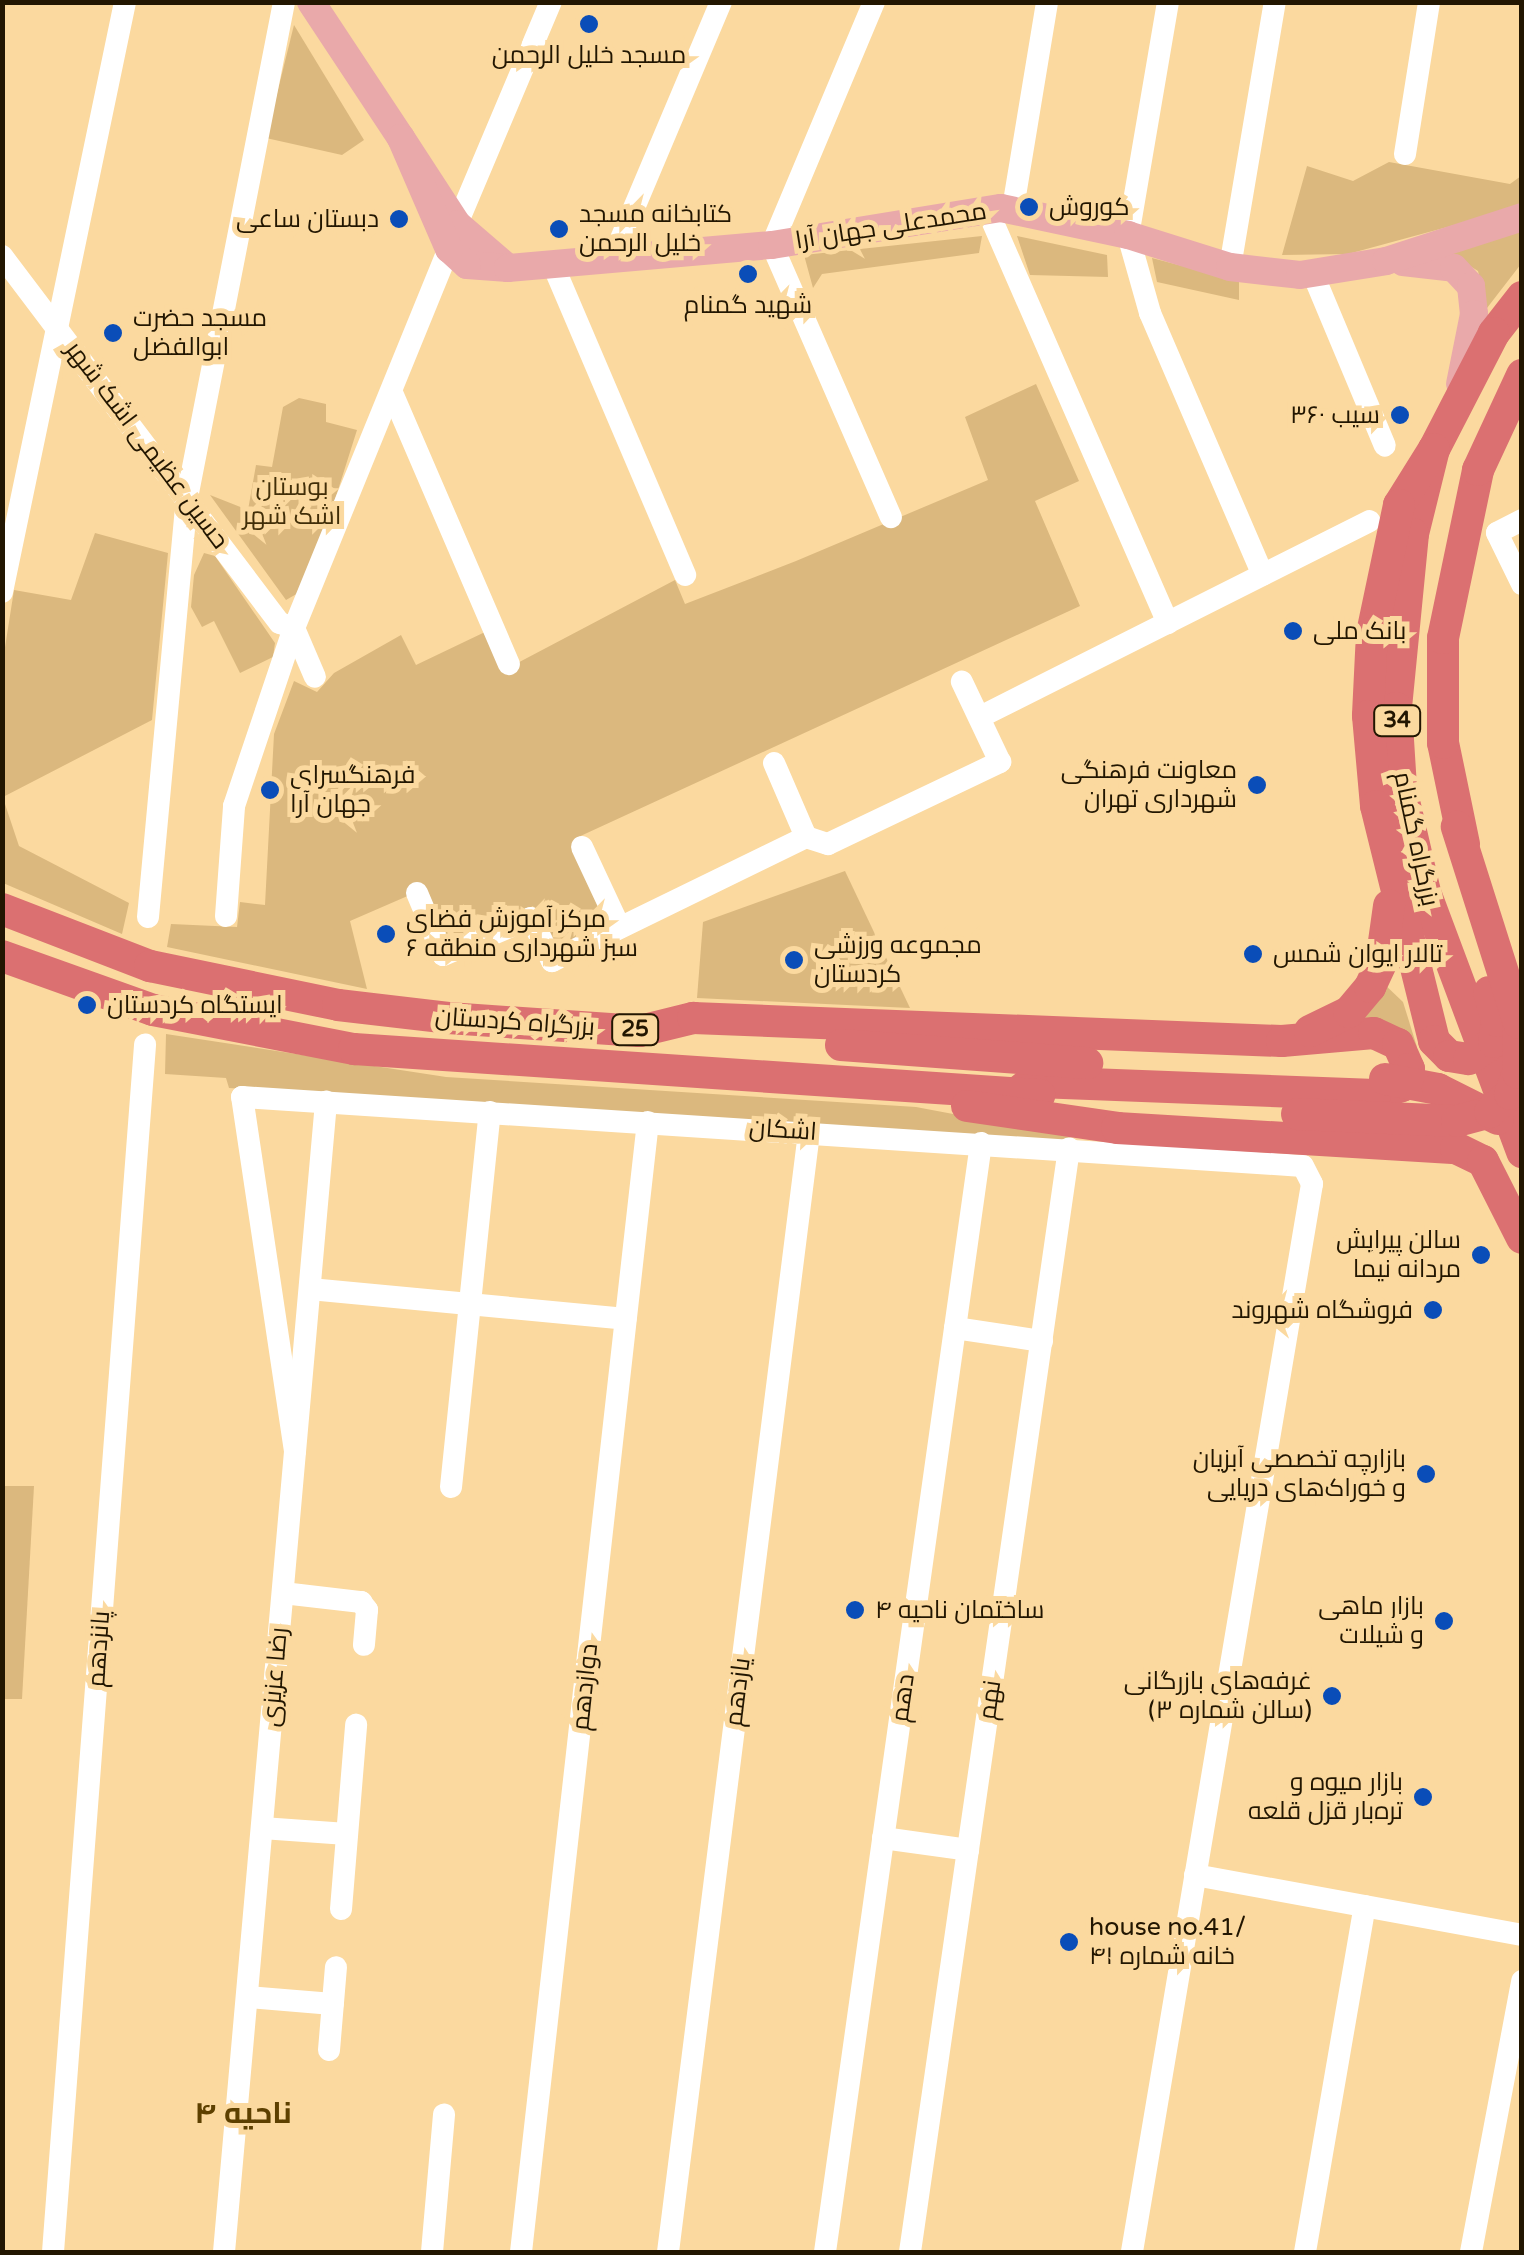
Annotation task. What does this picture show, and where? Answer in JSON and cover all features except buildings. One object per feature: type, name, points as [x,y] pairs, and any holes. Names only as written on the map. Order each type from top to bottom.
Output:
[{"type":"highway","name":"بزرگراه گمنام","points":[[1522,296],[1456,402],[1434,450],[1414,534],[1401,634],[1401,788],[1457,993],[1522,1152]]},
{"type":"highway","name":"بزرگراه گمنام","points":[[1522,375],[1478,470],[1451,581],[1442,694],[1458,827],[1522,988]]},
{"type":"highway","points":[[1434,450],[1399,505],[1372,633],[1370,745],[1391,888],[1434,1041],[1448,1056],[1469,1060],[1488,1050],[1497,1021],[1458,876],[1458,827]]},
{"type":"highway","name":"25","points":[[1017,1093],[1414,1122],[1466,1120],[1506,1101],[1519,1058],[1519,1023],[1458,827]]},
{"type":"highway","points":[[1282,1041],[1329,1025],[1365,996],[1381,963],[1391,888]]},
{"type":"highway","name":"بزرگراه کردستان","points":[[2,909],[150,966],[235,986],[430,1016],[640,1031],[693,1018],[1282,1041]]},
{"type":"highway","name":"بزرگراه کردستان","points":[[2,956],[152,1010],[354,1048],[1017,1093]]},
{"type":"highway","name":"25","points":[[640,1031],[1409,1082],[1468,1101],[1522,1137]]},
{"type":"highway","points":[[1017,1093],[1031,1082],[1375,1096],[1396,1090],[1407,1078],[1403,1050],[1382,1034],[1282,1041]]},
{"type":"highway","points":[[906,1086],[1034,1120],[1456,1148],[1483,1162],[1522,1238]]},
{"type":"main road","points":[[311,2],[402,138],[453,237]]},
{"type":"main road","name":"محمدعلی جهان آرا","points":[[453,237],[468,265],[508,268],[772,245],[1000,209],[1128,235],[1230,267],[1313,274],[1386,262]]},
{"type":"main road","points":[[1386,262],[1522,217]]},
{"type":"main road","points":[[1386,262],[1443,265],[1471,286],[1474,314],[1456,402]]},
{"type":"street","points":[[2,592],[125,2]]},
{"type":"street","points":[[148,917],[186,498],[284,2]]},
{"type":"street","points":[[226,916],[228,831],[294,628],[393,395],[453,237],[551,2]]},
{"type":"street","points":[[612,260],[721,2]]},
{"type":"street","points":[[874,2],[772,245],[890,517]]},
{"type":"street","points":[[1047,2],[1000,209],[1168,623]]},
{"type":"street","points":[[1168,2],[1128,235],[1150,313],[1263,576]]},
{"type":"street","points":[[1230,267],[1274,2]]},
{"type":"street","points":[[1405,154],[1429,2]]},
{"type":"street","name":"حسین عظیمی اشک شهر","points":[[2,256],[280,623],[294,628]]},
{"type":"street","points":[[554,265],[686,575]]},
{"type":"street","points":[[1313,274],[1384,446]]},
{"type":"street","points":[[393,395],[510,664]]},
{"type":"street","points":[[1522,520],[1496,533],[1522,584]]},
{"type":"street","points":[[980,717],[1370,521]]},
{"type":"street","points":[[294,628],[315,677]]},
{"type":"street","points":[[417,893],[443,955],[531,918],[552,961],[806,837],[828,844],[1000,762],[962,682]]},
{"type":"street","points":[[774,763],[806,837]]},
{"type":"street","points":[[582,847],[620,928]]},
{"type":"street","name":"پانزدهم","points":[[52,2252],[145,1044]]},
{"type":"street","name":"اشکان","points":[[295,1452],[242,1097],[1293,1162],[1312,1184],[1195,1876]]},
{"type":"street","name":"رضا عزیزی","points":[[224,2252],[326,1102]]},
{"type":"street","points":[[450,1486],[490,1112]]},
{"type":"street","name":"دوازدهم","points":[[521,2252],[648,1122]]},
{"type":"street","name":"یازدهم","points":[[668,2252],[810,1132]]},
{"type":"street","name":"دهم","points":[[824,2252],[981,1143]]},
{"type":"street","name":"نهم","points":[[910,2252],[1069,1148]]},
{"type":"street","points":[[310,1289],[626,1319]]},
{"type":"street","points":[[955,1328],[1042,1342]]},
{"type":"street","points":[[283,1593],[361,1602],[367,1610],[364,1645]]},
{"type":"street","points":[[341,1909],[356,1725]]},
{"type":"street","points":[[262,1828],[347,1834]]},
{"type":"street","points":[[883,1838],[968,1850]]},
{"type":"street","points":[[1132,2252],[1195,1876],[1522,1935]]},
{"type":"street","points":[[1306,2252],[1365,1906]]},
{"type":"street","points":[[329,2050],[336,1966]]},
{"type":"street","points":[[1471,2252],[1522,1982]]},
{"type":"street","points":[[247,1998],[333,2004]]},
{"type":"street","points":[[432,2252],[444,2115]]},
{"type":"green space","points":[[294,25],[364,140],[342,155],[266,138]]},
{"type":"green space","points":[[1389,162],[1510,184],[1521,176],[1521,207],[1348,254],[1282,255],[1307,166],[1353,181]]},
{"type":"green space","points":[[1521,229],[1521,264],[1487,308],[1478,271],[1446,251]]},
{"type":"green space","points":[[982,236],[979,253],[822,274],[813,288],[804,255]]},
{"type":"green space","points":[[1017,236],[1107,255],[1108,277],[1030,275]]},
{"type":"green space","points":[[1152,258],[1239,281],[1239,300],[1157,282]]},
{"type":"green space","points":[[1036,384],[1079,481],[1035,501],[1080,606],[574,839],[614,923],[556,952],[533,906],[452,946],[426,888],[350,921],[367,989],[167,947],[171,924],[237,927],[240,902],[265,905],[274,734],[294,681],[317,692],[334,673],[401,635],[416,665],[485,632],[504,670],[675,580],[685,604],[796,561],[988,480],[965,417]]},
{"type":"green space","name":"بوستان اشک شهر","points":[[299,398],[326,404],[326,422],[357,430],[307,588],[286,600],[210,495],[248,510],[256,465],[272,467],[283,407]]},
{"type":"green space","points":[[95,533],[168,553],[152,720],[3,797],[3,660],[14,590],[71,600]]},
{"type":"green space","points":[[204,553],[215,556],[275,643],[273,657],[240,673],[214,621],[202,627],[191,607],[194,575]]},
{"type":"green space","points":[[3,798],[19,846],[129,903],[122,934],[3,883]]},
{"type":"green space","name":"مجموعه ورزشی کردستان","points":[[845,871],[910,1008],[697,998],[703,922]]},
{"type":"green space","points":[[1381,981],[1403,1002],[1417,1047],[1350,1024]]},
{"type":"green space","points":[[166,1034],[446,1077],[916,1107],[1069,1136],[1076,1144],[229,1088],[226,1078],[165,1074]]},
{"type":"green space","points":[[3,1486],[34,1486],[22,1699],[3,1699]]},
{"type":"place","name":"مسجد خلیل الرحمن","points":[[589,24]]},
{"type":"place","name":"کوروش","points":[[1029,207]]},
{"type":"place","name":"دبستان ساعی","points":[[399,219]]},
{"type":"place","name":"كتابخانه مسجد خليل الرحمن","points":[[559,229]]},
{"type":"place","name":"شهید گمنام","points":[[748,274]]},
{"type":"place","name":"مسجد حضرت ابوالفضل","points":[[113,333]]},
{"type":"place","name":"سیب ۳۶۰","points":[[1400,415]]},
{"type":"place","name":"بانک ملی","points":[[1293,631]]},
{"type":"place","name":"معاونت فرهنگی شهرداری تهران","points":[[1257,785]]},
{"type":"place","name":"فرهنگسرای جهان آرا","points":[[270,790]]},
{"type":"place","name":"مرکز آموزش فضای سبز شهرداری منطقه ۶","points":[[386,934]]},
{"type":"place","name":"تالار ایوان شمس","points":[[1253,954]]},
{"type":"place","name":"مجموعه ورزشی کردستان","points":[[794,960]]},
{"type":"place","name":"ایستگاه کردستان","points":[[87,1005]]},
{"type":"place","name":"سالن پیرایش مردانه نیما","points":[[1481,1255]]},
{"type":"place","name":"فروشگاه شهروند","points":[[1433,1310]]},
{"type":"place","name":"بازارچه تخصصی آبزیان و خوراک‌های دریایی","points":[[1426,1474]]},
{"type":"place","name":"ساختمان ناحیه ۴","points":[[855,1610]]},
{"type":"place","name":"بازار ماهی و شیلات","points":[[1444,1621]]},
{"type":"place","name":"غرفه‌های بازرگانی (سالن شماره ۳)","points":[[1332,1696]]},
{"type":"place","name":"بازار میوه و تره‌بار قزل قلعه","points":[[1423,1797]]},
{"type":"place","name":"house no.41/ خانه شماره ۴۱","points":[[1069,1942]]},
{"type":"district","name":"ناحیه ۴","points":[[243,2114]]}]
